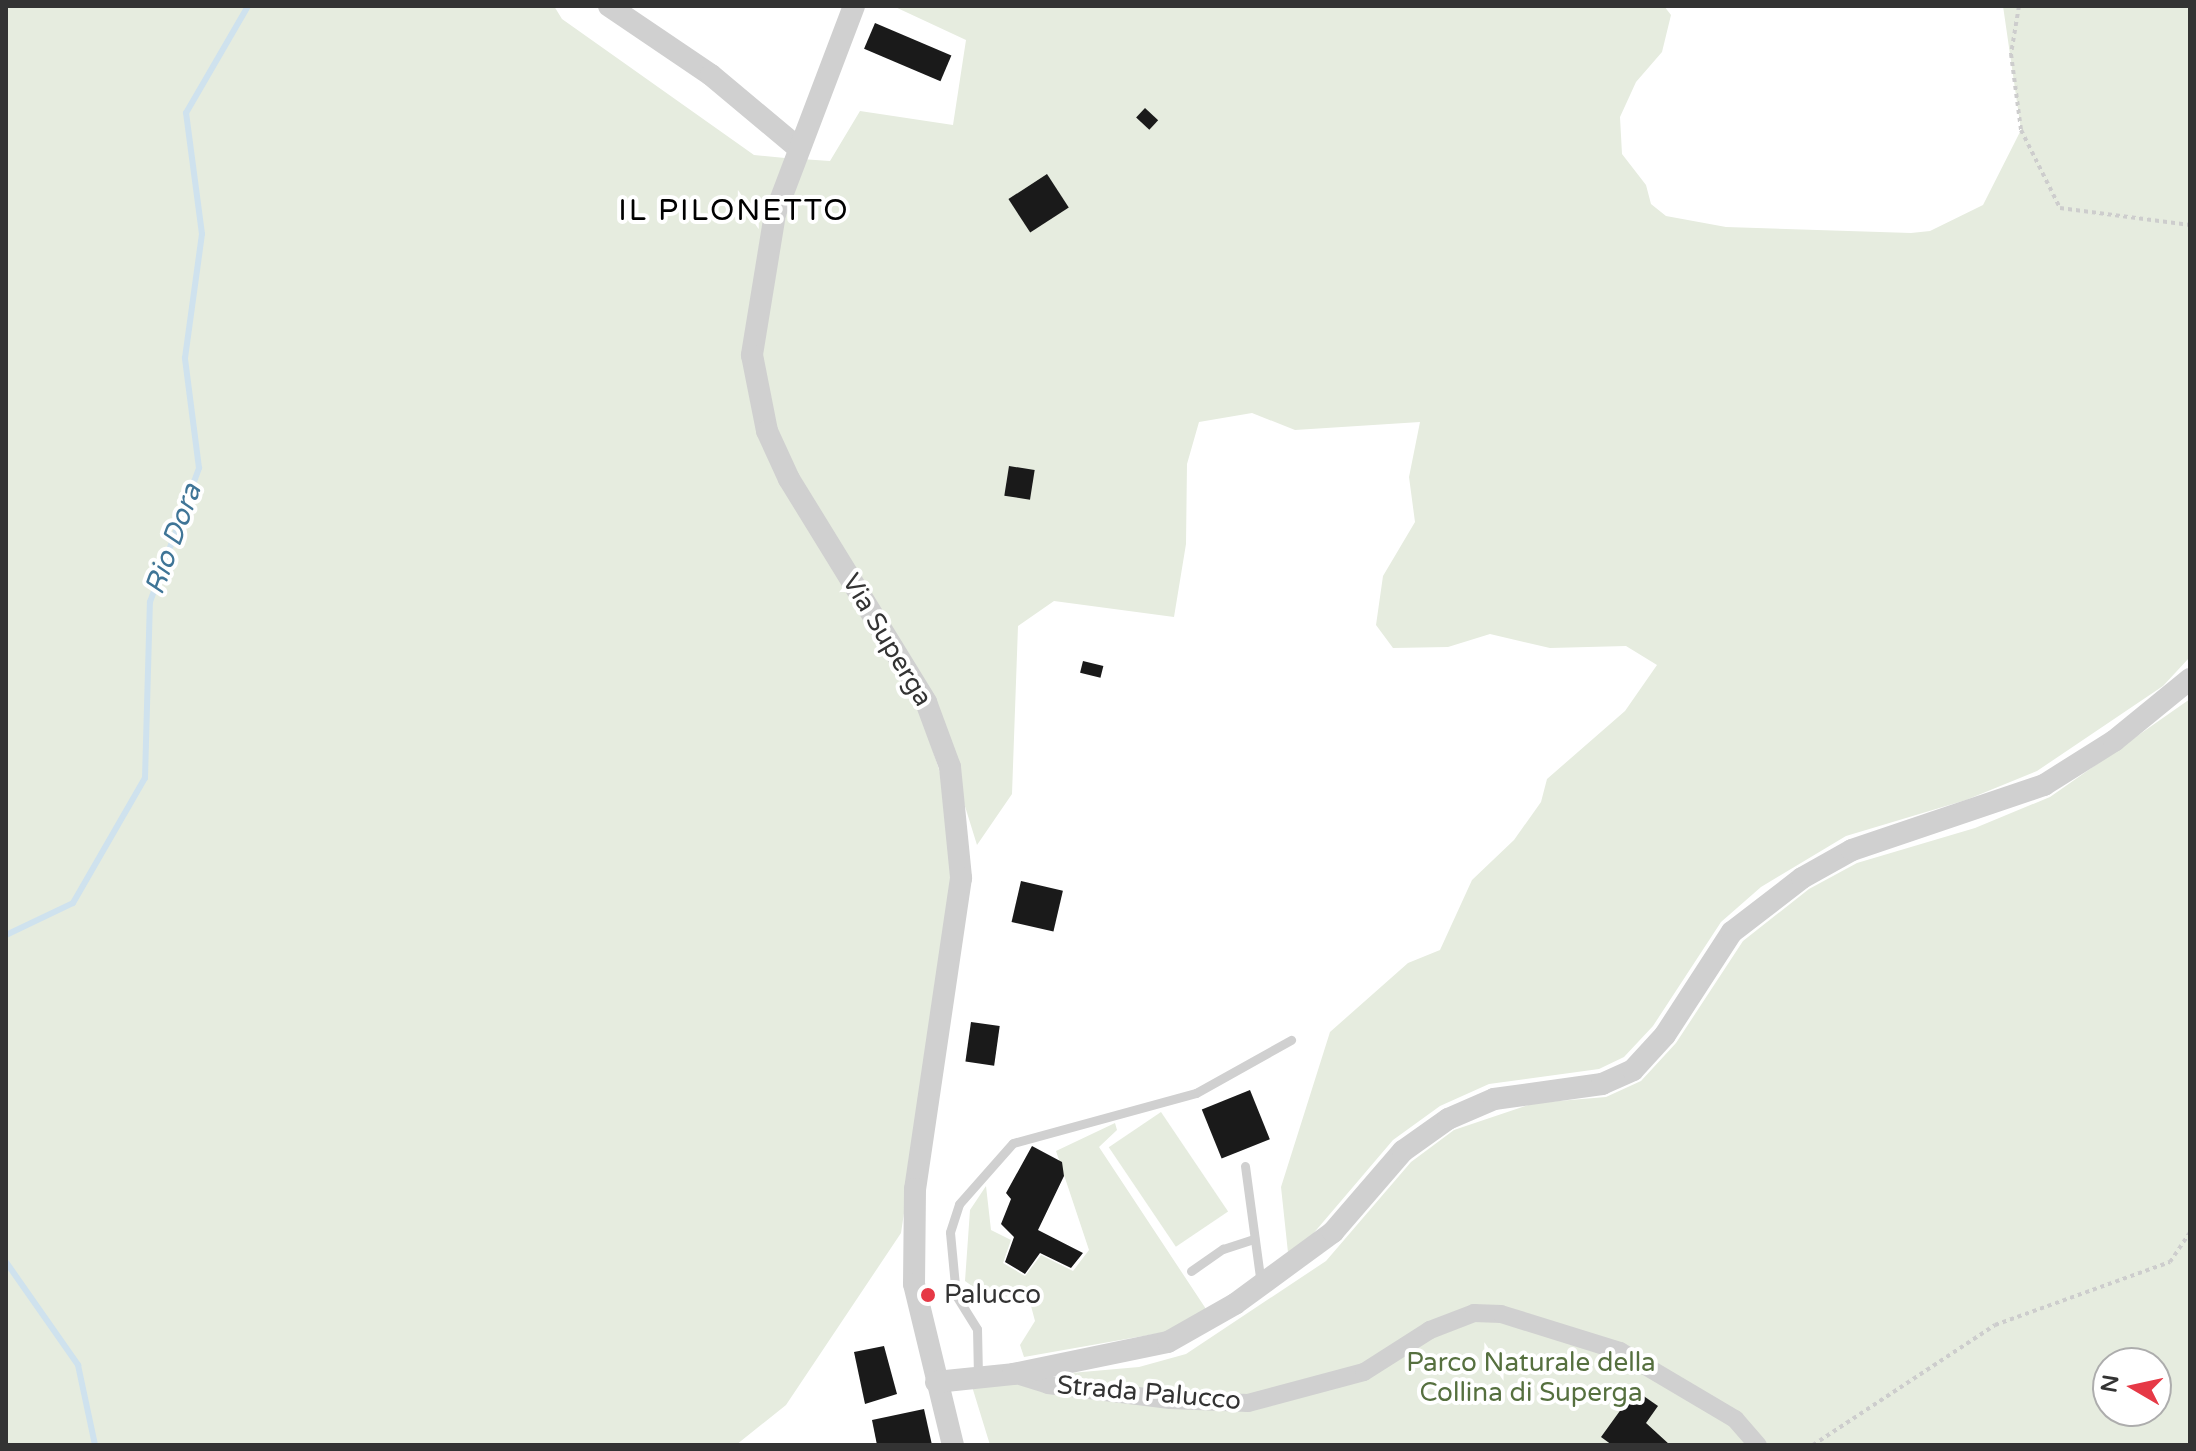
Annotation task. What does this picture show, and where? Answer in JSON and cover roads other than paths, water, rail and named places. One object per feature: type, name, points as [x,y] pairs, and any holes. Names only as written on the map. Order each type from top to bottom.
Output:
[{"type":"street","points":[[609,6],[711,75],[796,146]]},
{"type":"street","name":"Via Superga","points":[[854,6],[831,77],[796,146],[775,214],[752,355],[767,431],[789,479],[926,702],[950,767],[959,821],[954,941],[915,1189],[914,1284],[953,1445]]},
{"type":"street","points":[[936,1382],[1013,1374],[1168,1342],[1261,1287],[1333,1232],[1403,1151],[1448,1119],[1494,1099],[1602,1084],[1633,1070],[1665,1035],[1732,932],[1781,892],[1852,850],[2044,785],[2114,741],[2190,679]]},
{"type":"street","name":"Strada Palucco","points":[[1013,1374],[1048,1385],[1170,1400],[1248,1403],[1364,1372],[1430,1330],[1474,1313],[1501,1314],[1620,1351],[1735,1419],[1758,1445]]},
{"type":"lane","points":[[978,1377],[977,1329],[956,1296],[950,1232],[959,1204],[1013,1143],[1196,1093],[1291,1040]]},
{"type":"lane","points":[[1245,1166],[1261,1287]]},
{"type":"lane","points":[[1191,1271],[1223,1249],[1254,1239]]},
{"type":"waterway","name":"Rio Dora","points":[[6,935],[73,903],[145,778],[150,602],[199,468],[185,358],[202,234],[186,113],[248,6]]},
{"type":"waterway","points":[[6,1262],[78,1365],[95,1445]]},
{"type":"place","name":"Palucco","points":[[928,1295]]},
{"type":"district","name":"IL PILONETTO","points":[[734,211]]},
{"type":"park label","name":"Parco Naturale della Collina di Superga","points":[[1531,1378]]}]
